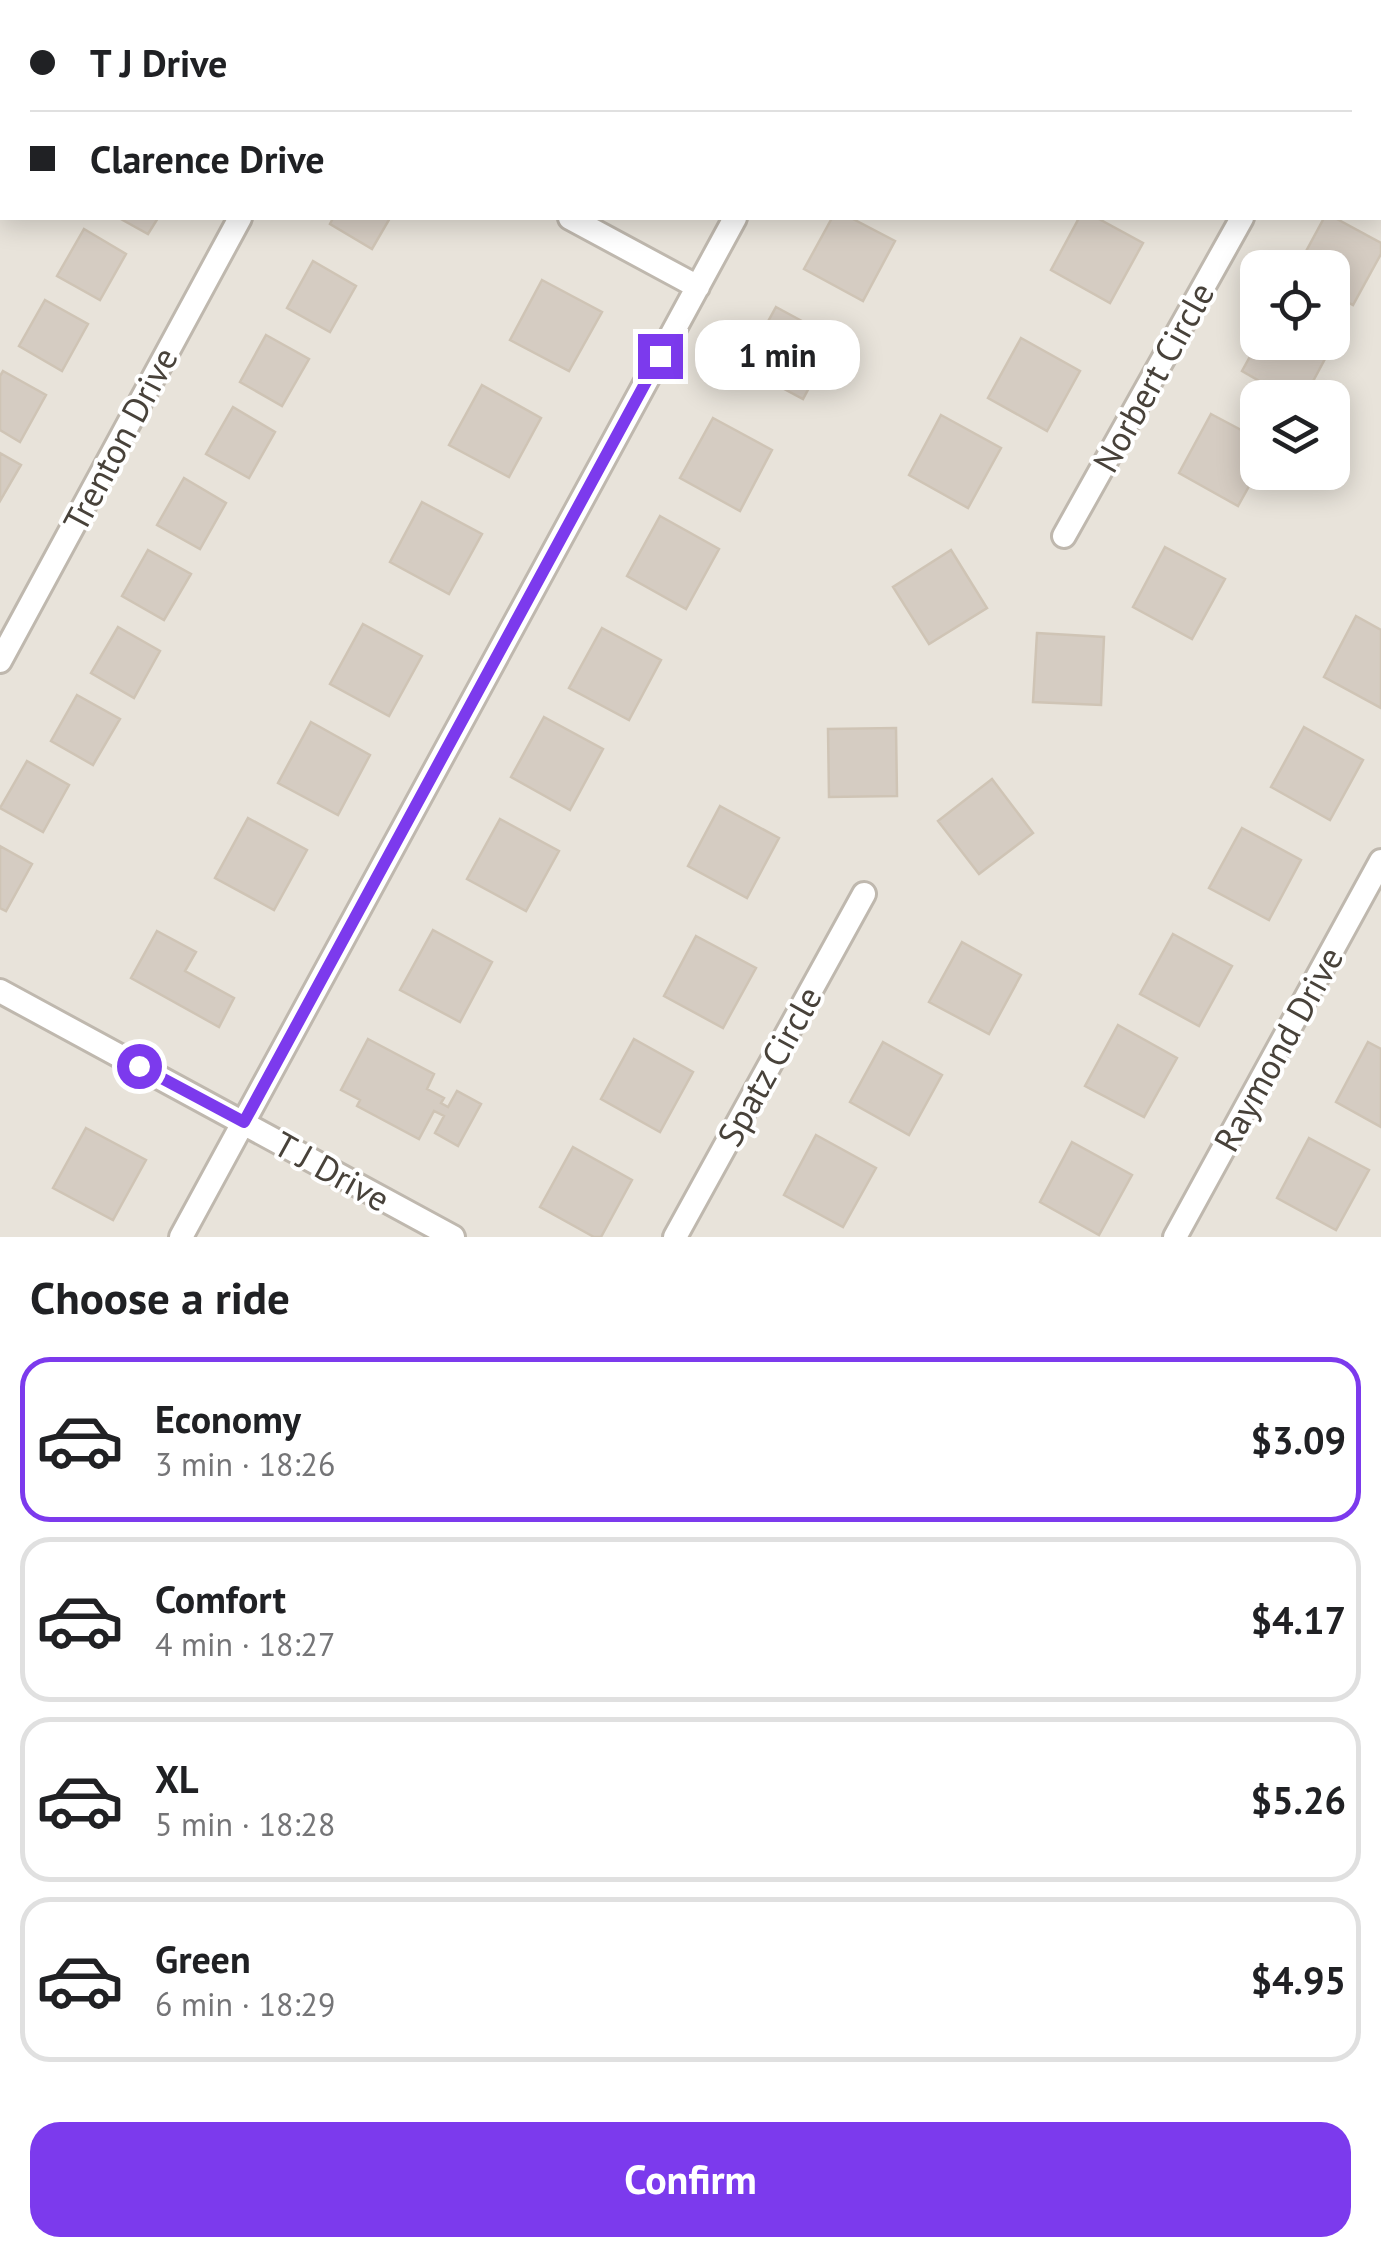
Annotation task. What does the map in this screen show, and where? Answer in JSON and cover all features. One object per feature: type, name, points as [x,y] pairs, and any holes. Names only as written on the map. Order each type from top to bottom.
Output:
[{"type":"street","name":"Trenton Drive","points":[[0,661],[239,220]]},
{"type":"street","points":[[574,220],[698,286]]},
{"type":"street","points":[[181,1237],[733,220]]},
{"type":"street","name":"Norbert Circle","points":[[1064,536],[1241,220]]},
{"type":"street","name":"Raymond Drive","points":[[1176,1237],[1381,862]]},
{"type":"street","name":"Spatz Circle","points":[[675,1237],[864,894]]},
{"type":"street","name":"T J Drive","points":[[0,991],[453,1237]]},
{"type":"shaded area","points":[[0,220],[1381,220],[1381,1237],[0,1237]]},
{"type":"building","points":[[123,220],[157,220],[148,234]]},
{"type":"building","points":[[332,220],[389,220],[372,249],[330,224]]},
{"type":"building","points":[[831,220],[855,220],[895,241],[863,301],[804,269]]},
{"type":"building","points":[[1078,220],[1101,220],[1143,243],[1110,303],[1051,270]]},
{"type":"building","points":[[1323,220],[1339,220],[1381,243],[1381,254],[1353,305],[1350,250],[1307,250]]},
{"type":"building","points":[[84,229],[126,254],[100,300],[57,276]]},
{"type":"building","points":[[313,261],[356,286],[330,332],[287,308]]},
{"type":"building","points":[[542,280],[602,312],[569,371],[510,340]]},
{"type":"building","points":[[45,300],[88,324],[62,371],[19,346]]},
{"type":"building","points":[[776,307],[835,339],[803,399],[743,367]]},
{"type":"building","points":[[266,335],[309,359],[282,406],[240,382]]},
{"type":"building","points":[[1021,338],[1080,371],[1047,431],[988,398]]},
{"type":"building","points":[[1248,360],[1324,360],[1314,380],[1258,380],[1242,371]]},
{"type":"building","points":[[3,371],[46,395],[20,442],[0,430]]},
{"type":"building","points":[[482,385],[541,418],[509,477],[449,445]]},
{"type":"building","points":[[233,407],[275,432],[249,478],[206,454]]},
{"type":"building","points":[[1211,414],[1240,429],[1240,490],[1247,490],[1238,506],[1179,473]]},
{"type":"building","points":[[941,415],[1001,448],[968,508],[909,475]]},
{"type":"building","points":[[713,418],[772,450],[740,511],[680,478]]},
{"type":"building","points":[[0,453],[21,465],[0,501]]},
{"type":"building","points":[[184,478],[226,503],[200,549],[157,525]]},
{"type":"building","points":[[422,502],[482,534],[449,594],[390,562]]},
{"type":"building","points":[[660,516],[719,549],[686,609],[627,576]]},
{"type":"building","points":[[1165,547],[1225,579],[1192,639],[1133,607]]},
{"type":"building","points":[[148,550],[191,574],[164,620],[122,596]]},
{"type":"building","points":[[951,550],[987,608],[929,644],[893,587]]},
{"type":"building","points":[[1356,616],[1381,630],[1381,708],[1324,677]]},
{"type":"building","points":[[363,624],[422,656],[389,716],[330,684]]},
{"type":"building","points":[[118,627],[160,651],[134,698],[91,673]]},
{"type":"building","points":[[602,628],[661,660],[629,720],[569,688]]},
{"type":"building","points":[[1037,633],[1104,637],[1101,705],[1033,702]]},
{"type":"building","points":[[77,695],[120,719],[93,765],[51,741]]},
{"type":"building","points":[[544,717],[603,749],[570,810],[511,777]]},
{"type":"building","points":[[311,722],[370,755],[338,815],[278,783]]},
{"type":"building","points":[[1304,727],[1363,760],[1330,820],[1271,787]]},
{"type":"building","points":[[896,728],[897,796],[829,797],[828,729]]},
{"type":"building","points":[[27,761],[69,785],[43,832],[0,808]]},
{"type":"building","points":[[992,779],[1033,833],[979,874],[938,821]]},
{"type":"building","points":[[720,806],[779,838],[747,898],[688,866]]},
{"type":"building","points":[[248,818],[307,850],[274,910],[215,878]]},
{"type":"building","points":[[500,819],[559,851],[526,911],[467,879]]},
{"type":"building","points":[[1242,828],[1301,860],[1269,920],[1209,888]]},
{"type":"building","points":[[0,846],[32,864],[6,911],[0,908]]},
{"type":"building","points":[[433,930],[492,962],[460,1022],[400,990]]},
{"type":"building","points":[[157,931],[196,952],[185,971],[234,998],[219,1027],[131,978]]},
{"type":"building","points":[[1173,934],[1232,966],[1199,1026],[1140,994]]},
{"type":"building","points":[[696,936],[756,968],[723,1028],[664,996]]},
{"type":"building","points":[[962,942],[1021,975],[989,1034],[929,1002]]},
{"type":"building","points":[[1118,1025],[1177,1058],[1144,1117],[1085,1086]]},
{"type":"building","points":[[368,1039],[434,1074],[427,1089],[444,1098],[441,1103],[448,1107],[457,1091],[481,1104],[458,1146],[435,1133],[444,1116],[434,1111],[419,1139],[357,1106],[360,1100],[341,1090]]},
{"type":"building","points":[[634,1039],[693,1072],[660,1132],[601,1099]]},
{"type":"building","points":[[883,1042],[942,1075],[909,1135],[850,1102]]},
{"type":"building","points":[[1368,1042],[1381,1049],[1381,1127],[1336,1102]]},
{"type":"building","points":[[86,1128],[146,1160],[113,1220],[53,1188]]},
{"type":"building","points":[[816,1135],[876,1168],[843,1227],[784,1195]]},
{"type":"building","points":[[1309,1138],[1369,1170],[1336,1230],[1277,1198]]},
{"type":"building","points":[[1072,1142],[1132,1175],[1099,1235],[1040,1202]]},
{"type":"building","points":[[573,1147],[632,1180],[601,1237],[594,1237],[540,1207]]},
{"type":"route","points":[[139,1066],[244,1122],[660,356]]}]
